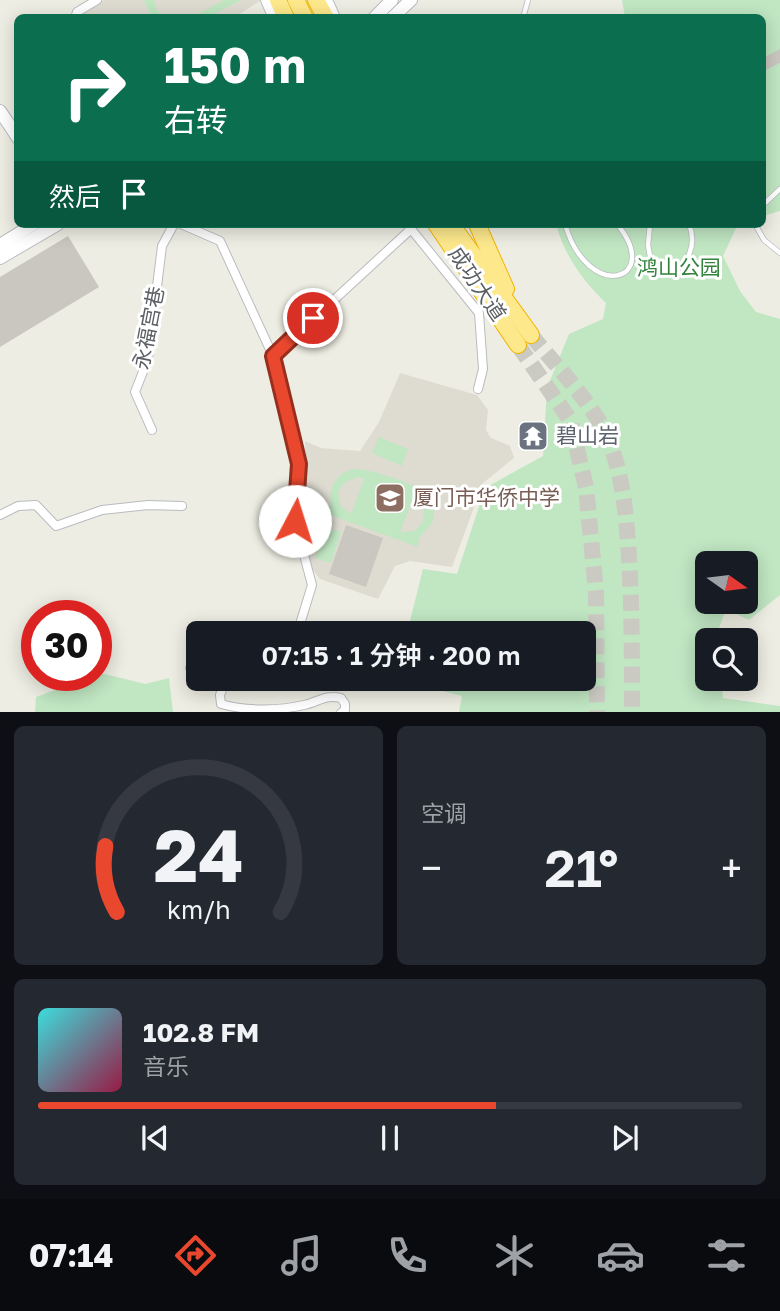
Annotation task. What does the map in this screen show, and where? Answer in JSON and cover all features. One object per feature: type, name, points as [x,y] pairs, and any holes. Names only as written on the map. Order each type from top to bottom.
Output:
[{"type":"highway","points":[[416,228],[488,303]]},
{"type":"highway","name":"成功大道","points":[[439,228],[488,303],[524,340],[513,307],[454,228]]},
{"type":"highway","points":[[479,228],[513,307]]},
{"type":"main road","points":[[378,14],[392,0]]},
{"type":"main road","points":[[396,14],[411,0]]},
{"type":"main road","points":[[0,111],[14,132]]},
{"type":"main road","points":[[0,245],[28,228]]},
{"type":"main road","points":[[0,258],[51,228]]},
{"type":"street","points":[[76,14],[97,0]]},
{"type":"street","name":"永福宫巷","points":[[152,430],[135,392],[148,359],[162,246],[172,228]]},
{"type":"street","points":[[190,228],[220,241],[273,356],[299,464],[295,521],[312,585],[301,621]]},
{"type":"street","points":[[273,356],[412,228]]},
{"type":"street","points":[[415,228],[478,313],[483,369],[478,389]]},
{"type":"street","points":[[0,515],[18,506],[36,505],[57,526],[102,510],[148,505],[182,506]]},
{"type":"street","points":[[220,691],[221,704],[250,709],[306,705],[333,696],[341,698],[345,704],[345,710],[341,712]]},
{"type":"lane","points":[[766,202],[780,189]]},
{"type":"lane","points":[[567,228],[579,256],[596,273],[607,276],[618,276],[630,268],[633,260],[626,236],[620,228]]},
{"type":"lane","points":[[650,228],[648,246],[652,268],[668,275],[678,271],[689,256],[694,237],[691,228]]},
{"type":"lane","points":[[757,228],[764,240],[780,253]]},
{"type":"shaded area","points":[[104,0],[260,0],[240,14],[81,13]]},
{"type":"shaded area","name":"厦门市华侨中学","points":[[400,373],[477,395],[488,410],[486,430],[491,438],[510,446],[514,458],[483,483],[452,567],[410,561],[395,566],[378,599],[320,579],[305,560],[300,514],[306,474],[305,441],[321,448],[360,451],[379,422]]},
{"type":"green space","points":[[144,0],[154,0],[160,14],[150,14]]},
{"type":"green space","points":[[224,0],[241,0],[215,14],[198,14]]},
{"type":"green space","name":"鸿山公园","points":[[622,0],[780,0],[780,211],[766,215],[766,14],[624,14]]},
{"type":"green space","points":[[557,228],[736,228],[723,256],[740,291],[756,312],[780,319],[780,595],[758,613],[758,551],[695,551],[695,614],[724,614],[719,628],[695,628],[695,691],[722,691],[723,698],[780,706],[780,712],[459,712],[462,696],[443,691],[596,691],[596,621],[410,621],[423,569],[457,574],[485,488],[543,456],[547,388],[569,334],[603,319],[606,303],[575,267]]},
{"type":"green space","points":[[379,437],[408,449],[402,466],[372,453]]},
{"type":"green space","points":[[360,469],[389,476],[416,487],[427,495],[434,515],[420,537],[418,547],[311,508],[314,500],[331,506],[334,483],[347,471]],"holes":[[[358,477],[364,479],[351,514],[341,506],[338,492],[345,482]],[[414,497],[424,507],[423,522],[415,531],[400,532]]]},
{"type":"green space","points":[[326,527],[341,532],[331,563],[315,558]]},
{"type":"green space","points":[[736,614],[756,614],[749,620]]},
{"type":"green space","points":[[112,676],[145,684],[169,678],[173,712],[35,712],[36,697],[52,691],[112,691]]},
{"type":"building","points":[[780,49],[780,63],[766,70],[766,56]]},
{"type":"building","points":[[68,236],[99,287],[0,347],[0,277]]},
{"type":"building","points":[[346,525],[383,538],[366,587],[329,574]]},
{"type":"tunnel","points":[[531,335],[593,411],[614,455],[625,506],[629,558],[632,712]]},
{"type":"tunnel","points":[[518,345],[570,420],[586,487],[596,591],[597,712]]},
{"type":"place","name":"碧山岩","points":[[533,436]]},
{"type":"place","name":"厦门市华侨中学","points":[[390,498]]},
{"type":"route","points":[[295,521],[299,464],[273,356],[313,318]]}]
